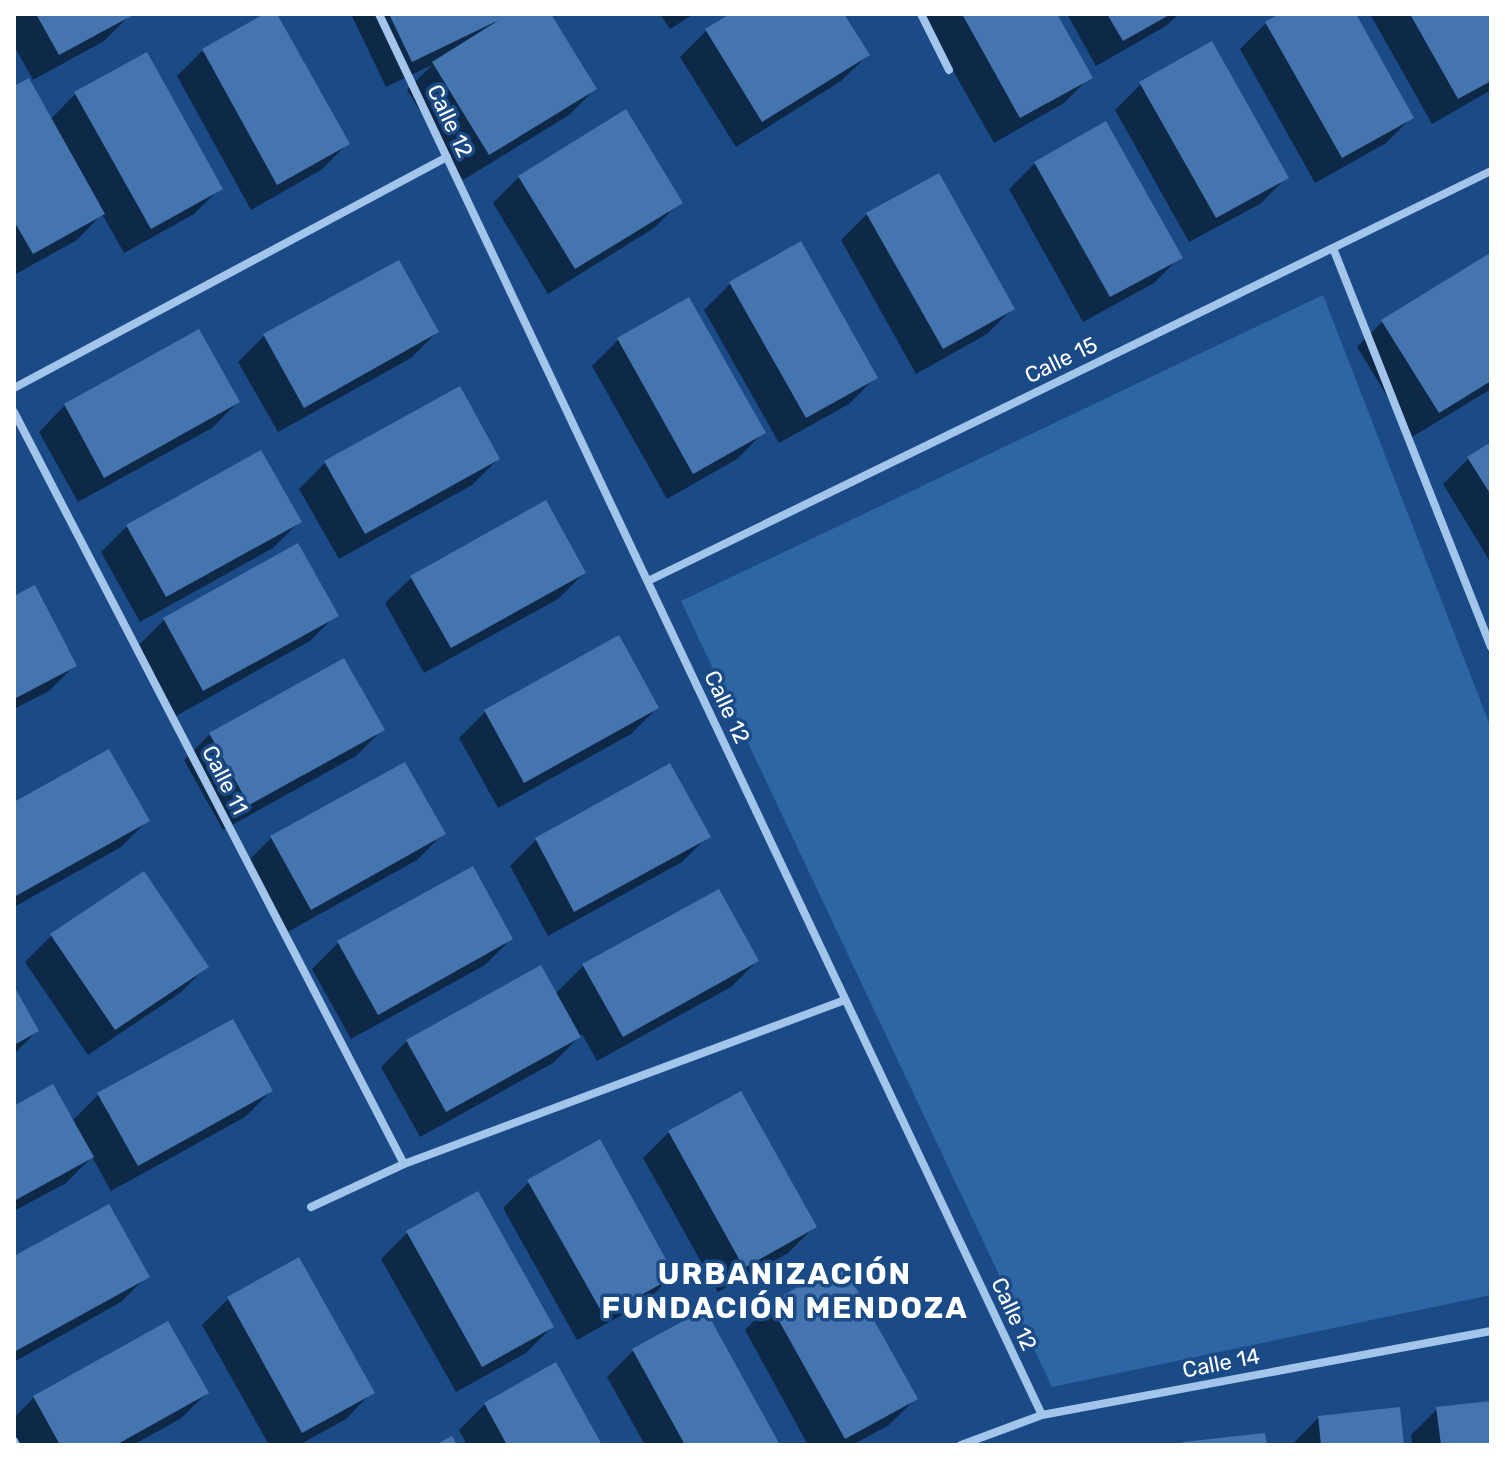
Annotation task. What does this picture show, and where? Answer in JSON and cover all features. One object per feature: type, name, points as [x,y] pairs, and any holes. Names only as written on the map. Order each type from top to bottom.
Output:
[{"type":"street","name":"Calle 12","points":[[379,14],[1042,1415]]},
{"type":"street","points":[[921,14],[949,70]]},
{"type":"street","points":[[14,388],[447,157]]},
{"type":"street","name":"Calle 15","points":[[648,581],[1491,171]]},
{"type":"street","points":[[1333,248],[1491,647]]},
{"type":"street","name":"Calle 11","points":[[14,412],[404,1164]]},
{"type":"street","points":[[311,1207],[404,1164],[845,1000]]},
{"type":"street","name":"Calle 14","points":[[961,1445],[1042,1415],[1491,1331]]},
{"type":"shaded area","points":[[1323,295],[1491,728],[1491,1295],[1052,1387],[681,601]]},
{"type":"building","points":[[36,14],[135,14],[59,55]]},
{"type":"building","points":[[264,14],[277,14],[350,144],[277,185],[202,49]]},
{"type":"building","points":[[389,14],[551,14],[597,89],[489,155],[432,62],[499,20],[412,62]]},
{"type":"building","points":[[730,14],[844,14],[870,55],[762,122],[705,29]]},
{"type":"building","points":[[962,14],[1057,14],[1093,78],[1020,118]]},
{"type":"building","points":[[1107,14],[1171,14],[1123,41]]},
{"type":"building","points":[[1279,14],[1356,14],[1414,118],[1342,158],[1265,22]]},
{"type":"building","points":[[1410,14],[1491,14],[1491,81],[1458,99]]},
{"type":"building","points":[[1212,41],[1289,178],[1216,218],[1139,82]]},
{"type":"building","points":[[147,52],[223,189],[151,229],[74,92]]},
{"type":"building","points":[[29,78],[105,214],[33,254],[14,221],[14,86]]},
{"type":"building","points":[[626,109],[683,203],[575,269],[518,176]]},
{"type":"building","points":[[1106,121],[1183,258],[1110,297],[1034,162]]},
{"type":"building","points":[[939,173],[1015,309],[943,349],[866,213]]},
{"type":"building","points":[[801,241],[878,378],[806,418],[729,282]]},
{"type":"building","points":[[1490,253],[1491,381],[1439,413],[1381,320]]},
{"type":"building","points":[[399,260],[439,332],[304,408],[263,334]]},
{"type":"building","points":[[689,297],[766,433],[693,474],[617,338]]},
{"type":"building","points":[[199,329],[240,402],[104,478],[64,404]]},
{"type":"building","points":[[460,386],[500,459],[365,534],[324,461]]},
{"type":"building","points":[[1491,442],[1491,495],[1467,457]]},
{"type":"building","points":[[261,450],[302,522],[166,597],[126,525]]},
{"type":"building","points":[[546,500],[586,573],[451,648],[410,576]]},
{"type":"building","points":[[298,543],[339,616],[203,691],[163,618]]},
{"type":"building","points":[[35,585],[77,666],[14,699],[14,596]]},
{"type":"building","points":[[619,635],[659,708],[524,783],[484,710]]},
{"type":"building","points":[[344,658],[385,730],[249,805],[209,733]]},
{"type":"building","points":[[109,749],[150,821],[14,897],[14,802]]},
{"type":"building","points":[[405,762],[446,834],[311,910],[270,836]]},
{"type":"building","points":[[670,763],[711,837],[574,912],[535,838]]},
{"type":"building","points":[[473,866],[513,939],[378,1015],[337,941]]},
{"type":"building","points":[[144,871],[209,967],[115,1030],[50,934]]},
{"type":"building","points":[[719,889],[759,961],[623,1037],[582,964]]},
{"type":"building","points":[[541,965],[581,1037],[446,1112],[406,1040]]},
{"type":"building","points":[[14,986],[39,1031],[14,1045]]},
{"type":"building","points":[[233,1019],[273,1091],[138,1166],[97,1093]]},
{"type":"building","points":[[53,1084],[94,1157],[14,1201],[14,1106]]},
{"type":"building","points":[[741,1091],[817,1227],[744,1268],[668,1131]]},
{"type":"building","points":[[600,1139],[675,1276],[604,1316],[527,1180]]},
{"type":"building","points":[[478,1191],[554,1327],[482,1367],[406,1231]]},
{"type":"building","points":[[109,1204],[150,1277],[14,1352],[14,1256]]},
{"type":"building","points":[[299,1257],[375,1393],[302,1433],[227,1297]]},
{"type":"building","points":[[842,1263],[918,1399],[845,1439],[769,1303]]},
{"type":"building","points":[[705,1309],[780,1445],[685,1445],[632,1349]]},
{"type":"building","points":[[168,1321],[209,1393],[116,1445],[60,1445],[33,1396]]},
{"type":"building","points":[[556,1362],[602,1445],[507,1445],[484,1403]]},
{"type":"building","points":[[1491,1401],[1491,1445],[1441,1445],[1436,1407]]},
{"type":"building","points":[[1400,1407],[1404,1445],[1321,1445],[1318,1416]]},
{"type":"building","points":[[1265,1433],[1267,1445],[1183,1445],[1183,1442]]},
{"type":"building","points":[[452,1436],[457,1445],[435,1445]]},
{"type":"district","name":"URBANIZACIÓN FUNDACIÓN MENDOZA","points":[[785,1291]]}]
